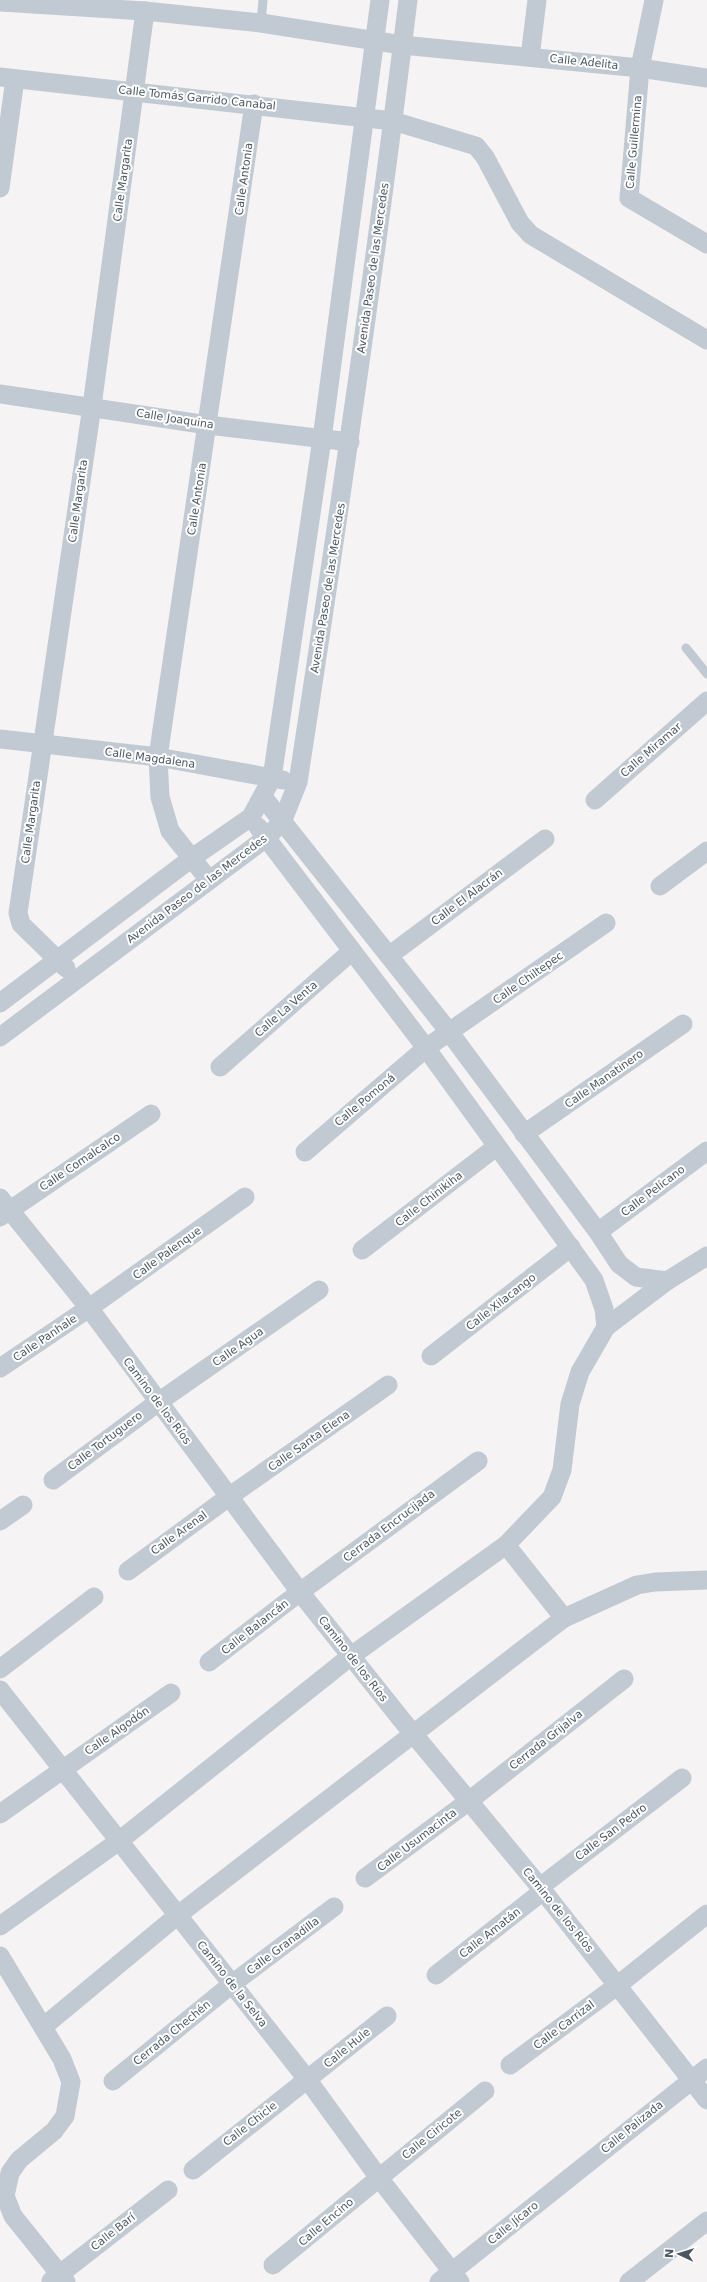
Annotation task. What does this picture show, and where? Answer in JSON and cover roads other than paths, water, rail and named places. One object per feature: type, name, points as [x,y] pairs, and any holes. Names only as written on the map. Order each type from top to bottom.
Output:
[{"type":"street","points":[[0,1003],[192,858],[250,817],[263,797],[272,778],[322,439],[380,0]]},
{"type":"street","name":"Avenida Paseo de las Mercedes","points":[[0,1037],[266,838],[282,822],[298,782],[350,442],[408,0]]},
{"type":"street","points":[[530,57],[537,0]]},
{"type":"street","points":[[640,68],[654,0]]},
{"type":"street","points":[[0,2],[146,5],[402,45]]},
{"type":"street","name":"Calle Margarita","points":[[77,979],[21,924],[18,913],[92,406],[146,5]]},
{"type":"street","name":"Calle Adelita","points":[[402,45],[460,52],[530,57],[640,68],[707,78]]},
{"type":"street","name":"Calle Guillermina","points":[[640,68],[629,198],[707,244]]},
{"type":"street","points":[[0,188],[8,78]]},
{"type":"street","name":"Calle Tomás Garrido Canabal","points":[[8,78],[254,104],[393,121],[476,146],[486,157],[520,223],[531,235],[707,340]]},
{"type":"street","name":"Calle Antonia","points":[[209,880],[170,831],[160,797],[158,757],[254,104]]},
{"type":"street","name":"Calle Joaquina","points":[[0,394],[92,406],[208,425],[350,442]]},
{"type":"street","name":"Calle Miramar","points":[[595,800],[707,701]]},
{"type":"street","name":"Calle Magdalena","points":[[0,739],[42,745],[158,757],[298,782]]},
{"type":"street","points":[[263,797],[390,955],[450,1033],[598,1232],[619,1264],[636,1277],[667,1281]]},
{"type":"street","points":[[250,817],[426,1048],[496,1147],[571,1247],[594,1280],[604,1309],[606,1327]]},
{"type":"street","name":"Calle El Alacrán","points":[[390,955],[545,839]]},
{"type":"street","points":[[660,886],[707,851]]},
{"type":"street","name":"Calle Chiltepec","points":[[426,1048],[450,1033],[606,923]]},
{"type":"street","name":"Calle La Venta","points":[[220,1067],[352,951]]},
{"type":"street","name":"Calle Manatinero","points":[[524,1134],[683,1024]]},
{"type":"street","name":"Calle Pomoná","points":[[305,1152],[426,1048]]},
{"type":"street","name":"Calle Comalcalco","points":[[3,1208],[151,1114]]},
{"type":"street","name":"Calle Chinikiha","points":[[362,1250],[496,1147]]},
{"type":"street","name":"Calle Pelícano","points":[[598,1232],[707,1150]]},
{"type":"street","name":"Calle Palenque","points":[[89,1308],[245,1197]]},
{"type":"street","name":"Camino de los Ríos","points":[[3,1208],[89,1308],[157,1403],[230,1496],[300,1592],[413,1734],[618,1984],[707,2100]]},
{"type":"street","name":"Calle Xilacango","points":[[431,1356],[571,1247]]},
{"type":"street","points":[[0,1926],[118,1841],[351,1656],[506,1545],[552,1496],[562,1470],[570,1404],[580,1372],[606,1327],[667,1281],[707,1256]]},
{"type":"street","name":"Calle Agua","points":[[157,1403],[319,1290]]},
{"type":"street","name":"Calle Panhale","points":[[0,1368],[89,1308]]},
{"type":"street","name":"Calle Santa Elena","points":[[230,1496],[388,1385]]},
{"type":"street","name":"Calle Tortuguero","points":[[53,1480],[157,1403]]},
{"type":"street","name":"Cerrada Encrucijada","points":[[300,1592],[478,1461]]},
{"type":"street","name":"Calle Arenal","points":[[128,1571],[230,1496]]},
{"type":"street","points":[[0,1521],[23,1505]]},
{"type":"street","points":[[506,1545],[564,1618]]},
{"type":"street","points":[[43,2027],[178,1915],[564,1618],[637,1586],[655,1582],[707,1580]]},
{"type":"street","name":"Calle Balancán","points":[[209,1662],[300,1592]]},
{"type":"street","points":[[0,1668],[94,1597]]},
{"type":"street","name":"Cerrada Grijalva","points":[[469,1801],[624,1679]]},
{"type":"street","name":"Camino de la Selva","points":[[0,1690],[307,2079],[451,2279]]},
{"type":"street","name":"Calle Algodón","points":[[0,1814],[171,1693]]},
{"type":"street","name":"Calle San Pedro","points":[[541,1889],[682,1778]]},
{"type":"street","name":"Calle Usumacinta","points":[[365,1878],[469,1801]]},
{"type":"street","name":"Calle Amatán","points":[[436,1976],[541,1889]]},
{"type":"street","name":"Calle Granadilla","points":[[232,1984],[334,1907]]},
{"type":"street","name":"Calle Carrizal","points":[[510,2065],[618,1984],[707,1914]]},
{"type":"street","points":[[0,1956],[62,2059],[71,2082],[70,2097],[65,2116],[54,2131],[19,2160],[10,2173],[5,2196],[13,2216],[58,2279]]},
{"type":"street","name":"Cerrada Chechén","points":[[113,2081],[232,1984]]},
{"type":"street","name":"Calle Hule","points":[[307,2079],[388,2016]]},
{"type":"street","name":"Calle Palizada","points":[[574,2174],[707,2068]]},
{"type":"street","name":"Calle Chicle","points":[[193,2170],[307,2079]]},
{"type":"street","name":"Calle Ciricote","points":[[379,2178],[485,2091]]},
{"type":"street","name":"Calle Jícaro","points":[[451,2279],[574,2174]]},
{"type":"street","name":"Calle Encino","points":[[273,2265],[379,2178]]},
{"type":"street","name":"Calle Barí","points":[[58,2279],[168,2190]]},
{"type":"street","points":[[633,2279],[707,2221]]},
{"type":"lane","points":[[261,23],[263,0]]},
{"type":"lane","points":[[686,648],[707,674]]}]
